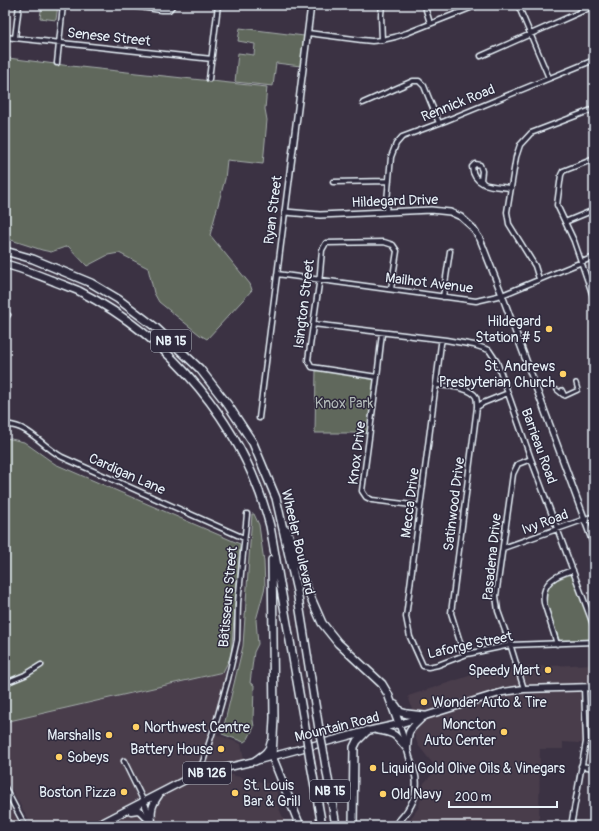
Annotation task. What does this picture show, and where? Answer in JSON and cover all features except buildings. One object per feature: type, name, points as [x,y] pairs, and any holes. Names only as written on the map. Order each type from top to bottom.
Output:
[{"type":"highway","name":"Wheeler Boulevard","points":[[5,251],[33,259],[91,284],[118,299],[155,326],[200,369],[228,405],[253,443],[276,498],[297,591],[336,826]]},
{"type":"highway","name":"Wheeler Boulevard","points":[[5,264],[20,268],[78,291],[120,316],[145,334],[193,381],[214,406],[232,434],[248,465],[266,510],[270,526],[322,826]]},
{"type":"highway","points":[[276,498],[303,580],[322,623],[338,643],[382,684],[391,700],[399,724]]},
{"type":"highway","points":[[266,510],[272,561],[274,707],[272,756],[300,826]]},
{"type":"highway","points":[[391,700],[400,712],[424,716]]},
{"type":"highway","points":[[255,762],[266,754],[271,746],[274,707]]},
{"type":"highway","points":[[353,826],[354,747],[357,741],[370,730]]},
{"type":"main road","name":"Mountain Road","points":[[96,826],[199,774],[255,762],[272,756],[370,730],[399,724],[503,692],[524,689],[594,687]]},
{"type":"main road","points":[[407,749],[408,734],[424,716]]},
{"type":"main road","points":[[370,730],[392,733],[407,749]]},
{"type":"main road","points":[[153,825],[151,811],[152,806],[161,792]]},
{"type":"main road","points":[[125,812],[138,810],[142,812],[153,825]]},
{"type":"street","points":[[15,38],[20,5]]},
{"type":"street","points":[[57,63],[63,5]]},
{"type":"street","points":[[126,5],[161,10],[169,10],[173,5]]},
{"type":"street","points":[[209,80],[218,5]]},
{"type":"street","name":"Ryan Street","points":[[259,418],[311,5]]},
{"type":"street","points":[[382,5],[382,40]]},
{"type":"street","points":[[425,5],[430,23]]},
{"type":"street","points":[[308,33],[372,41],[382,40],[401,35],[478,5]]},
{"type":"street","points":[[518,5],[549,78]]},
{"type":"street","points":[[481,56],[594,6]]},
{"type":"street","name":"Senese Street","points":[[5,37],[212,59]]},
{"type":"street","name":"Rennick Road","points":[[386,212],[391,157],[396,144],[402,137],[594,60]]},
{"type":"street","points":[[363,104],[413,81],[419,81],[424,86],[439,123]]},
{"type":"street","points":[[539,279],[535,266],[510,224],[507,212],[516,156],[520,145],[531,133],[594,109]]},
{"type":"street","points":[[594,159],[563,171],[560,176],[556,205],[574,241],[594,299]]},
{"type":"street","points":[[484,184],[481,180],[482,171],[480,165],[475,164],[472,167],[476,179],[484,184],[490,186],[511,188]]},
{"type":"street","points":[[333,182],[389,181]]},
{"type":"street","name":"Hildegard Drive","points":[[285,212],[320,215],[431,210],[450,212],[462,217],[472,227],[480,239],[502,295],[594,545]]},
{"type":"street","points":[[565,222],[594,210]]},
{"type":"street","name":"Isington Street","points":[[377,377],[312,367],[308,360],[322,250],[326,243],[384,242],[393,245],[396,251],[391,289]]},
{"type":"street","points":[[444,297],[450,251]]},
{"type":"street","name":"Mailhot Avenue","points":[[277,274],[476,301],[502,295],[581,261],[594,257]]},
{"type":"street","name":"Barrieau Road","points":[[313,324],[442,340],[474,345],[489,350],[497,362],[531,459],[594,627]]},
{"type":"street","name":"Knox Drive","points":[[382,332],[362,491],[366,497],[372,500],[420,506]]},
{"type":"street","name":"Mecca Drive","points":[[423,666],[410,637],[406,617],[442,340]]},
{"type":"street","points":[[565,396],[578,390],[576,383]]},
{"type":"street","points":[[436,385],[454,386],[470,392],[476,397],[477,407]]},
{"type":"street","points":[[557,390],[565,396]]},
{"type":"street","points":[[562,390],[565,396]]},
{"type":"street","points":[[477,407],[482,402],[508,393]]},
{"type":"street","name":"Satinwood Drive","points":[[464,655],[451,613],[477,407]]},
{"type":"street","name":"Cardigan Lane","points":[[5,424],[30,433],[48,449],[62,457],[244,538]]},
{"type":"street","name":"Pasadena Drive","points":[[524,689],[498,611],[496,596],[513,474],[518,464],[531,459]]},
{"type":"street","name":"Bâtisseurs Street","points":[[199,774],[216,722],[237,640],[238,603],[247,514]]},
{"type":"street","name":"Ivy Road","points":[[503,548],[594,516]]},
{"type":"street","points":[[557,644],[544,603],[545,588],[549,582],[556,577],[573,570]]},
{"type":"street","name":"Laforge Street","points":[[423,666],[428,667],[438,665],[464,655],[510,645],[594,642]]},
{"type":"street","points":[[6,683],[41,666]]},
{"type":"street","points":[[571,826],[586,742],[584,687]]},
{"type":"street","points":[[394,826],[410,808],[416,792],[416,780],[399,724]]},
{"type":"street","points":[[124,761],[144,802],[153,825]]},
{"type":"street","points":[[581,766],[594,768]]},
{"type":"street","points":[[5,788],[25,826]]},
{"type":"shaded area","points":[[594,664],[594,744],[563,742],[563,749],[540,749],[539,826],[507,826],[487,823],[489,826],[405,826],[419,807],[424,783],[437,769],[418,745],[412,728],[414,715],[408,696],[472,675],[525,667]]},
{"type":"shaded area","points":[[223,672],[228,679],[213,733],[241,744],[245,764],[214,771],[275,785],[279,801],[276,802],[287,826],[27,826],[31,824],[5,778],[5,722]]},
{"type":"shaded area","points":[[5,798],[20,825],[5,826]]},
{"type":"green space","points":[[42,5],[58,5],[56,20],[40,18]]},
{"type":"green space","points":[[240,28],[304,36],[301,66],[276,63],[273,86],[235,82],[238,53],[254,55],[255,44],[238,41]]},
{"type":"green space","points":[[8,58],[267,87],[265,109],[267,120],[263,164],[227,160],[225,179],[210,235],[250,284],[252,290],[207,339],[159,302],[154,293],[148,268],[119,253],[108,255],[87,266],[68,246],[51,252],[5,238],[5,60]]},
{"type":"green space","name":"Knox Park","points":[[316,368],[377,377],[368,433],[315,433]]},
{"type":"green space","points":[[7,438],[24,442],[55,464],[240,544],[231,656],[223,672],[5,722],[5,449]]},
{"type":"green space","points":[[252,514],[254,514],[259,525],[264,562],[265,587],[256,620],[258,644],[254,652],[250,683],[254,685],[254,727],[248,739],[244,742],[222,734],[243,646]]},
{"type":"green space","points":[[573,574],[594,632],[594,641],[560,642],[546,602],[548,589],[554,581]]},
{"type":"place","name":"Hildegard Station # 5","points":[[549,329]]},
{"type":"place","name":"St. Andrews Presbyterian Church","points":[[563,374]]},
{"type":"place","name":"Speedy Mart","points":[[548,670]]},
{"type":"place","name":"Wonder Auto & Tire","points":[[424,702]]},
{"type":"place","name":"Northwest Centre","points":[[136,727]]},
{"type":"place","name":"Moncton Auto Center","points":[[504,732]]},
{"type":"place","name":"Marshalls","points":[[109,735]]},
{"type":"place","name":"Battery House","points":[[221,749]]},
{"type":"place","name":"Sobeys","points":[[59,757]]},
{"type":"place","name":"Liquid Gold Olive Oils & Vinegars","points":[[373,768]]},
{"type":"place","name":"Boston Pizza","points":[[124,792]]},
{"type":"place","name":"St. Louis Bar & Grill","points":[[235,793]]},
{"type":"place","name":"Old Navy","points":[[383,794]]}]
